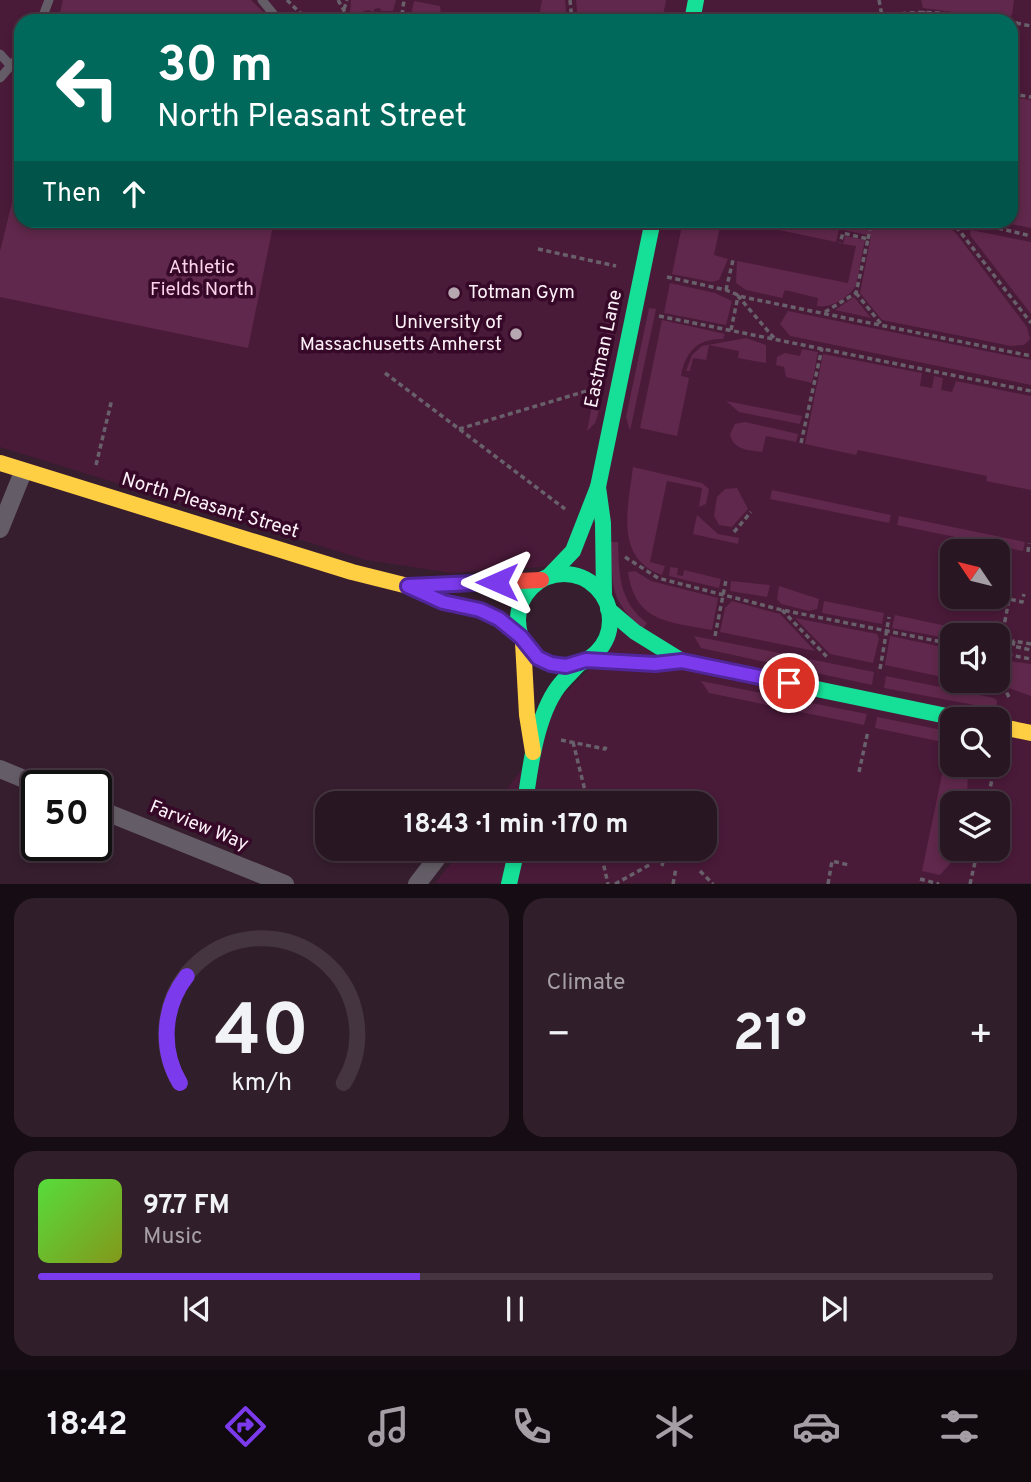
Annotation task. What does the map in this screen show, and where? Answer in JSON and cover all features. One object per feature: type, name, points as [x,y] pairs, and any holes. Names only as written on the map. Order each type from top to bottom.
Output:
[{"type":"main road","name":"Eastman Lane","points":[[545,578],[573,551],[598,486],[651,228]]},
{"type":"main road","name":"North Pleasant Street","points":[[0,463],[352,572],[408,586],[443,602],[480,610],[499,619],[522,640]]},
{"type":"main road","name":"Eastman Lane","points":[[598,486],[603,523],[606,602]]},
{"type":"main road","points":[[533,752],[527,715],[519,608],[524,597],[545,578],[564,574],[579,576],[592,584],[634,635],[682,661],[940,715]]},
{"type":"main road","name":"North Pleasant Street","points":[[408,586],[545,578]]},
{"type":"main road","points":[[527,791],[533,752],[557,688],[604,643],[608,631],[606,602]]},
{"type":"main road","points":[[522,640],[538,658],[551,664],[655,664],[682,661]]},
{"type":"main road","points":[[1010,729],[1031,733]]},
{"type":"main road","points":[[509,884],[514,861]]},
{"type":"street","points":[[0,529],[23,472]]},
{"type":"street","points":[[0,769],[21,778]]},
{"type":"street","name":"Farview Way","points":[[112,814],[285,884]]},
{"type":"street","points":[[417,884],[435,861]]},
{"type":"lane","points":[[261,0],[273,14]]},
{"type":"lane","points":[[0,54],[11,66]]},
{"type":"lane","points":[[0,78],[14,62]]},
{"type":"path","points":[[287,0],[301,14]]},
{"type":"path","points":[[338,0],[344,12]]},
{"type":"path","points":[[344,12],[347,0]]},
{"type":"path","points":[[908,14],[923,11],[946,14]]},
{"type":"path","points":[[823,313],[856,293],[870,228]]},
{"type":"path","points":[[957,228],[1031,323]]},
{"type":"path","points":[[998,228],[1031,236]]},
{"type":"path","points":[[840,243],[843,233],[868,239]]},
{"type":"path","points":[[538,249],[617,266]]},
{"type":"path","points":[[726,290],[733,260]]},
{"type":"path","points":[[667,277],[726,290],[738,296],[1031,356]]},
{"type":"path","points":[[856,293],[881,324]]},
{"type":"path","points":[[731,330],[738,296]]},
{"type":"path","points":[[738,296],[775,339]]},
{"type":"path","points":[[659,316],[1031,391]]},
{"type":"path","points":[[801,443],[822,348]]},
{"type":"path","points":[[385,373],[565,509]]},
{"type":"path","points":[[459,429],[590,390]]},
{"type":"path","points":[[96,465],[112,399]]},
{"type":"path","points":[[734,532],[751,512]]},
{"type":"path","points":[[1028,552],[1029,543]]},
{"type":"path","points":[[624,556],[658,578],[782,610],[940,642]]},
{"type":"path","points":[[715,636],[726,580]]},
{"type":"path","points":[[1005,623],[1009,599],[1022,601],[1024,594]]},
{"type":"path","points":[[782,610],[829,659]]},
{"type":"path","points":[[880,669],[889,617]]},
{"type":"path","points":[[1010,655],[1031,659]]},
{"type":"path","points":[[1006,693],[1009,697]]},
{"type":"path","points":[[859,772],[867,750],[868,731]]},
{"type":"path","points":[[561,740],[606,749],[607,744]]},
{"type":"path","points":[[573,742],[585,791]]},
{"type":"path","points":[[603,861],[608,884]]},
{"type":"path","points":[[662,866],[663,861]]},
{"type":"path","points":[[970,884],[975,861]]},
{"type":"path","points":[[828,884],[832,862],[849,865]]},
{"type":"path","points":[[615,884],[651,864]]},
{"type":"path","points":[[673,884],[676,868]]},
{"type":"path","points":[[700,871],[713,884]]},
{"type":"path","points":[[920,880],[939,884]]},
{"type":"shaded area","name":"University of Massachusetts Amherst","points":[[0,0],[1031,0],[1031,883],[435,883],[452,861],[717,861],[717,791],[505,791],[525,765],[560,698],[608,650],[615,633],[619,607],[615,597],[591,572],[573,565],[451,573],[366,560],[0,447]]},
{"type":"green space","points":[[63,0],[251,0],[265,14],[60,14]]},
{"type":"green space","points":[[351,0],[396,0],[393,11],[381,11],[380,8],[374,9],[374,12],[368,10],[350,14]]},
{"type":"green space","points":[[542,0],[565,0],[566,14],[540,14]]},
{"type":"green space","points":[[576,0],[666,0],[663,14],[577,14]]},
{"type":"green space","points":[[921,0],[1014,0],[1012,14],[968,14],[923,8]]},
{"type":"green space","points":[[414,1],[440,6],[441,14],[411,14]]},
{"type":"green space","points":[[1018,98],[1031,100],[1031,228],[1018,225]]},
{"type":"green space","name":"Athletic Fields North","points":[[14,195],[14,228],[273,228],[248,348],[0,297],[0,251]]},
{"type":"green space","points":[[682,228],[720,228],[714,255],[728,259],[719,280],[712,282],[672,274]]},
{"type":"green space","points":[[770,228],[949,228],[955,232],[1027,327],[1030,339],[1024,345],[1011,346],[882,320],[860,293],[871,236],[839,229],[836,242]]},
{"type":"green space","points":[[971,230],[1031,242],[1031,314],[970,235]]},
{"type":"green space","points":[[845,236],[865,240],[856,285],[849,294],[833,304],[817,306],[818,298],[785,290],[782,298],[746,290],[736,283],[737,261],[848,283],[856,246],[843,244]]},
{"type":"green space","points":[[670,283],[715,293],[732,301],[726,325],[664,313]]},
{"type":"green space","points":[[854,297],[871,318],[835,310]]},
{"type":"green space","points":[[613,301],[620,302],[598,414],[595,423],[587,431]]},
{"type":"green space","points":[[649,308],[656,309],[630,431],[626,417]]},
{"type":"green space","points":[[788,311],[1031,360],[1031,385],[790,336],[780,324]]},
{"type":"green space","points":[[662,320],[725,334],[723,339],[706,341],[689,353],[681,376],[689,378],[677,436],[640,428]]},
{"type":"green space","points":[[746,338],[766,345],[766,363],[738,358],[739,351],[709,345],[706,360],[693,358],[690,371],[686,371],[692,355],[702,346]]},
{"type":"green space","points":[[802,349],[818,352],[812,383],[786,377],[784,367],[776,365],[777,357],[785,353],[800,356]]},
{"type":"green space","points":[[823,354],[922,373],[920,386],[932,388],[934,376],[943,378],[941,390],[952,392],[956,381],[1031,396],[1031,490],[986,481],[987,476],[858,450],[856,455],[805,444]]},
{"type":"green space","points":[[726,401],[802,416],[800,424],[739,412]]},
{"type":"green space","points":[[745,422],[798,434],[796,442],[766,436],[762,452],[742,448],[734,443],[730,434],[735,424]]},
{"type":"green space","points":[[633,467],[702,483],[709,489],[706,504],[699,507],[702,488],[667,481],[650,562],[665,566],[662,575],[647,567],[630,544],[627,515]]},
{"type":"green space","points":[[737,488],[748,509],[732,527],[719,525],[714,516],[717,497],[725,489]]},
{"type":"green space","points":[[772,490],[891,515],[889,523],[770,499]]},
{"type":"green space","points":[[697,515],[718,534],[739,538],[738,544],[693,534]]},
{"type":"green space","points":[[899,516],[1025,542],[1023,551],[1010,548],[1010,539],[965,539],[897,525]]},
{"type":"green space","points":[[610,542],[618,542],[622,587],[631,606],[647,623],[642,630],[618,599],[613,581]]},
{"type":"green space","points":[[670,567],[678,568],[677,575],[683,576],[684,570],[721,579],[719,588],[669,576]]},
{"type":"green space","points":[[635,571],[651,581],[718,598],[712,630],[669,622],[647,611],[632,589],[628,572]]},
{"type":"green space","points":[[731,581],[770,585],[767,597],[730,591]]},
{"type":"green space","points":[[779,586],[819,599],[817,609],[809,611],[781,604],[777,599]]},
{"type":"green space","points":[[732,601],[780,614],[815,651],[720,632],[725,608]]},
{"type":"green space","points":[[824,601],[884,613],[882,624],[822,613]]},
{"type":"green space","points":[[895,615],[940,625],[940,637],[892,628]]},
{"type":"green space","points":[[795,618],[877,634],[879,639],[873,663],[830,654]]},
{"type":"green space","points":[[694,636],[874,672],[872,685],[701,648]]},
{"type":"green space","points":[[890,636],[940,646],[940,676],[885,665]]},
{"type":"green space","points":[[1010,661],[1031,664],[1031,696],[1010,688]]},
{"type":"green space","points":[[886,676],[940,687],[940,693],[969,693],[994,698],[997,701],[996,707],[985,707],[884,688]]},
{"type":"green space","points":[[701,681],[867,714],[864,725],[709,693]]},
{"type":"green space","points":[[877,717],[940,730],[940,742],[875,728]]},
{"type":"green space","points":[[942,777],[968,777],[967,791],[940,791],[940,861],[952,861],[940,875],[922,871]]},
{"type":"traffic: fast","points":[[693,14],[696,0]]},
{"type":"traffic: fast","points":[[549,576],[573,551],[598,487],[651,228]]},
{"type":"traffic: fast","points":[[598,487],[603,523],[604,596]]},
{"type":"traffic: fast","points":[[564,574],[582,578],[596,588],[606,602],[610,620],[606,638],[596,652],[582,662],[564,666],[546,662],[532,652],[522,638],[518,620],[522,602],[532,588],[546,578],[564,574]]},
{"type":"traffic: fast","points":[[608,609],[635,632],[682,661]]},
{"type":"traffic: fast","points":[[586,660],[655,664],[682,661],[940,715]]},
{"type":"traffic: fast","points":[[527,791],[535,743],[544,713],[558,687],[580,663]]},
{"type":"traffic: fast","points":[[509,884],[514,861]]},
{"type":"traffic: slow","points":[[0,463],[352,572],[408,586],[443,602],[480,610],[499,619],[521,637]]},
{"type":"traffic: slow","points":[[523,642],[527,715],[533,752]]},
{"type":"traffic: slow","points":[[1010,729],[1031,733]]},
{"type":"traffic: jam","points":[[409,586],[541,580]]},
{"type":"place","name":"Totman Gym","points":[[454,293]]},
{"type":"place","name":"University of Massachusetts Amherst","points":[[516,334]]},
{"type":"route","points":[[497,582],[448,582],[408,586],[443,602],[480,610],[499,619],[509,625],[538,658],[551,664],[566,666],[586,660],[655,664],[682,661],[789,683]]}]
